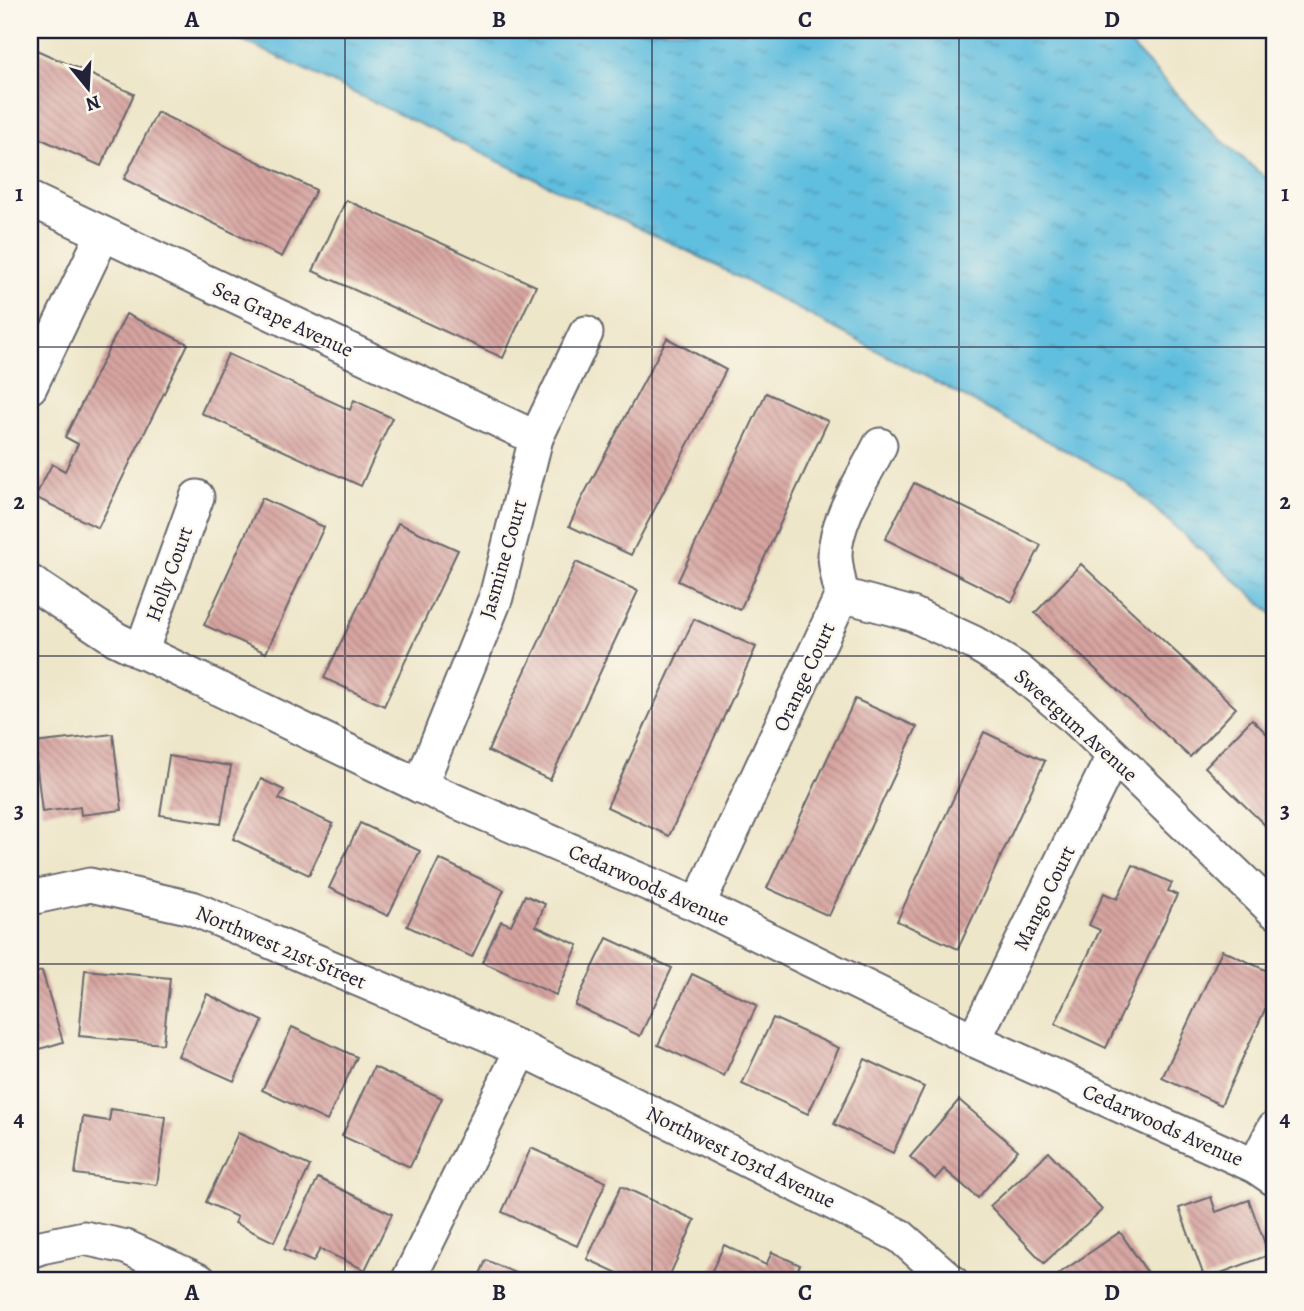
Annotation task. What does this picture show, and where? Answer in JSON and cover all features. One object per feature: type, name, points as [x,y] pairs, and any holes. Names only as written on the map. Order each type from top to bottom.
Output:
[{"type":"street","name":"Sea Grape Avenue","points":[[30,200],[536,438]]},
{"type":"street","points":[[30,387],[103,234]]},
{"type":"street","name":"Jasmine Court","points":[[420,786],[496,597],[536,438],[586,333]]},
{"type":"street","points":[[842,595],[835,555],[838,536],[843,519],[880,445]]},
{"type":"street","name":"Holly Court","points":[[141,652],[197,497]]},
{"type":"street","name":"Cedarwoods Avenue","points":[[30,582],[116,639],[420,786],[698,905],[974,1040],[1265,1173]]},
{"type":"street","name":"Sweetgum Avenue","points":[[842,595],[912,614],[974,643],[1014,668],[1048,695],[1274,911]]},
{"type":"street","name":"Orange Court","points":[[698,905],[842,595]]},
{"type":"street","name":"Mango Court","points":[[974,1040],[1113,756]]},
{"type":"street","name":"Northwest 21st Street","points":[[30,898],[90,886],[192,908],[522,1049]]},
{"type":"street","points":[[408,1281],[522,1049]]},
{"type":"street","name":"Northwest 103rd Avenue","points":[[522,1049],[900,1236],[951,1281]]},
{"type":"street","points":[[1265,1173],[1274,1128]]},
{"type":"street","points":[[30,1251],[84,1238],[126,1247],[200,1281]]},
{"type":"water","points":[[221,30],[1117,30],[1210,130],[1274,185],[1274,615],[1125,482],[698,256]]},
{"type":"building","points":[[30,47],[134,94],[101,166],[30,134]]},
{"type":"building","points":[[157,112],[316,190],[282,257],[124,179]]},
{"type":"building","points":[[346,200],[536,286],[503,358],[313,271]]},
{"type":"building","points":[[126,314],[188,344],[98,528],[35,497],[52,464],[65,471],[78,444],[65,437]]},
{"type":"building","points":[[667,338],[726,370],[631,555],[569,526]]},
{"type":"building","points":[[228,354],[350,410],[354,400],[392,418],[361,486],[201,413]]},
{"type":"building","points":[[766,393],[828,421],[740,610],[678,581]]},
{"type":"building","points":[[914,483],[1041,545],[1012,602],[885,539]]},
{"type":"building","points":[[262,498],[324,527],[266,653],[204,625]]},
{"type":"building","points":[[398,523],[458,550],[384,706],[324,678]]},
{"type":"building","points":[[576,562],[638,591],[550,780],[488,751]]},
{"type":"building","points":[[1081,564],[1236,708],[1190,757],[1035,613]]},
{"type":"building","points":[[694,619],[756,647],[669,836],[607,807]]},
{"type":"building","points":[[855,699],[917,727],[829,916],[767,888]]},
{"type":"building","points":[[1252,719],[1274,741],[1274,834],[1205,767]]},
{"type":"building","points":[[984,732],[1045,761],[958,949],[897,921]]},
{"type":"building","points":[[113,734],[122,810],[81,815],[80,807],[42,812],[34,743]]},
{"type":"building","points":[[169,756],[231,766],[221,824],[160,815]]},
{"type":"building","points":[[261,779],[284,790],[279,799],[333,824],[309,875],[233,839]]},
{"type":"building","points":[[360,823],[420,851],[388,916],[329,888]]},
{"type":"building","points":[[439,859],[504,890],[472,957],[407,926]]},
{"type":"building","points":[[1133,865],[1172,883],[1168,891],[1177,895],[1106,1048],[1055,1024],[1100,930],[1089,925],[1104,893],[1117,899]]},
{"type":"building","points":[[525,895],[545,904],[536,926],[578,945],[556,995],[482,962],[501,921],[511,925]]},
{"type":"building","points":[[607,938],[672,968],[640,1036],[575,1005]]},
{"type":"building","points":[[1222,950],[1274,974],[1274,990],[1221,1105],[1162,1078]]},
{"type":"building","points":[[85,970],[170,978],[163,1044],[79,1036]]},
{"type":"building","points":[[42,971],[63,1042],[30,1052],[30,975]]},
{"type":"building","points":[[692,974],[757,1005],[724,1076],[658,1045]]},
{"type":"building","points":[[207,994],[263,1021],[234,1081],[178,1056]]},
{"type":"building","points":[[773,1018],[839,1048],[808,1114],[742,1084]]},
{"type":"building","points":[[292,1027],[357,1057],[327,1121],[262,1090]]},
{"type":"building","points":[[865,1059],[924,1087],[893,1153],[834,1124]]},
{"type":"building","points":[[374,1067],[442,1098],[410,1167],[342,1136]]},
{"type":"building","points":[[959,1100],[1018,1150],[978,1198],[944,1169],[935,1179],[910,1157]]},
{"type":"building","points":[[111,1109],[166,1117],[157,1185],[75,1174],[83,1117],[109,1121]]},
{"type":"building","points":[[238,1133],[310,1166],[274,1242],[235,1223],[237,1217],[206,1202]]},
{"type":"building","points":[[531,1148],[606,1182],[577,1246],[502,1212]]},
{"type":"building","points":[[1049,1152],[1102,1210],[1044,1263],[990,1206]]},
{"type":"building","points":[[318,1178],[392,1214],[365,1270],[320,1249],[313,1262],[284,1249]]},
{"type":"building","points":[[621,1186],[695,1220],[667,1281],[635,1281],[587,1259]]},
{"type":"building","points":[[1211,1197],[1216,1212],[1249,1200],[1269,1255],[1205,1279],[1179,1208]]},
{"type":"building","points":[[1120,1232],[1153,1281],[1057,1281],[1054,1277]]},
{"type":"building","points":[[724,1245],[766,1265],[772,1252],[800,1265],[792,1281],[707,1281]]},
{"type":"building","points":[[486,1260],[533,1281],[477,1281]]}]
